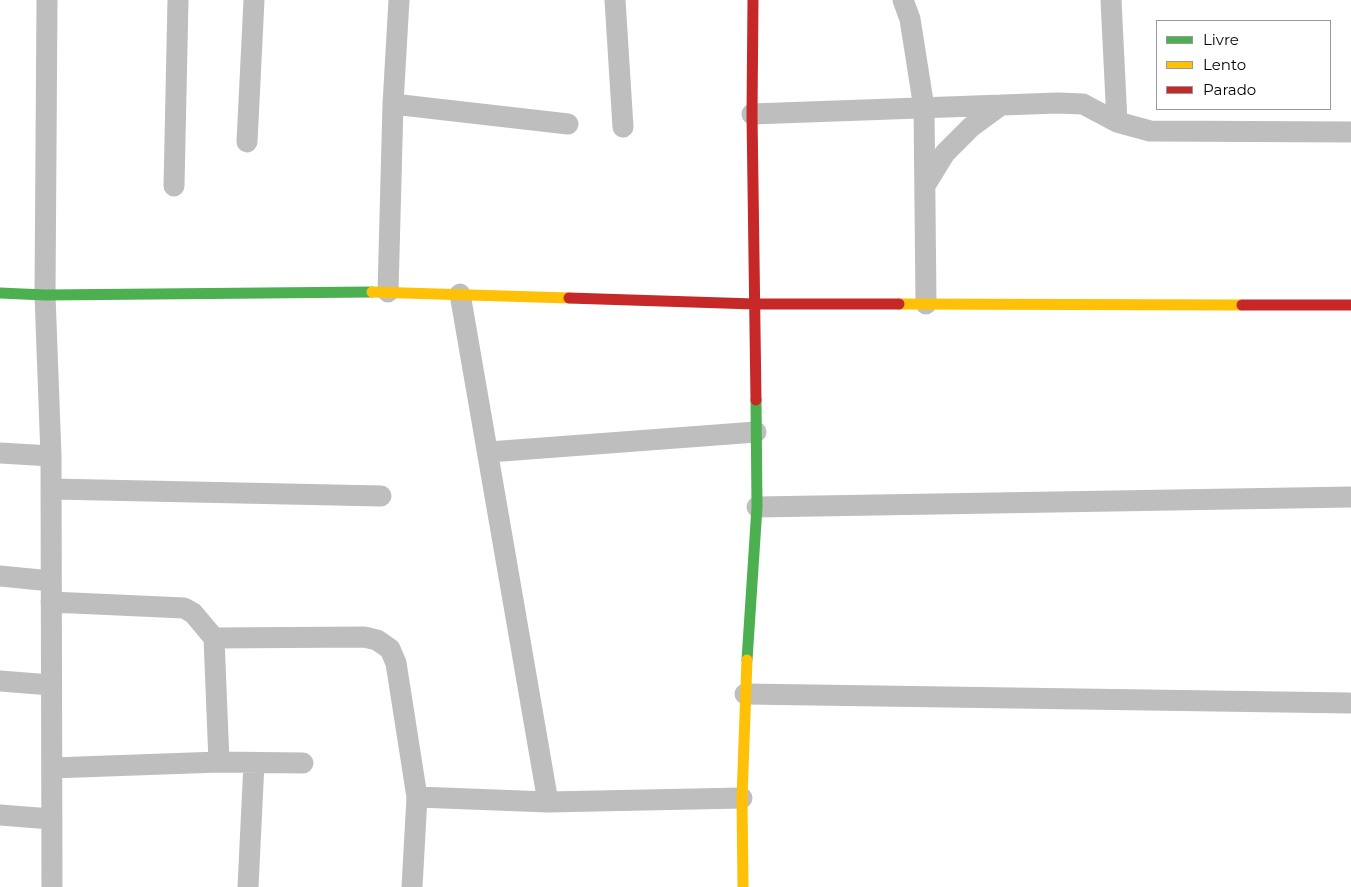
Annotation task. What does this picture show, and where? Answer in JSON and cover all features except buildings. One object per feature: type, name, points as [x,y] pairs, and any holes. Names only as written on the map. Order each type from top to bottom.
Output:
[{"type":"street","points":[[47,0],[45,295],[52,456],[52,887]]},
{"type":"street","points":[[174,186],[178,0]]},
{"type":"street","points":[[247,142],[254,0]]},
{"type":"street","points":[[388,292],[393,104],[399,0]]},
{"type":"street","points":[[615,0],[623,127]]},
{"type":"street","points":[[743,887],[742,798],[745,694],[757,507],[752,114],[753,0]]},
{"type":"street","points":[[903,0],[910,19],[924,108],[926,304]]},
{"type":"street","points":[[1111,0],[1117,122]]},
{"type":"street","points":[[393,104],[568,124]]},
{"type":"street","points":[[752,114],[1083,104],[1117,122],[1150,131],[1351,132]]},
{"type":"street","points":[[926,184],[945,153],[971,127],[1001,105]]},
{"type":"street","points":[[0,293],[45,295],[388,292],[754,304],[1351,305]]},
{"type":"street","points":[[460,294],[489,452],[548,802]]},
{"type":"street","points":[[489,452],[756,432]]},
{"type":"street","points":[[0,453],[52,456]]},
{"type":"street","points":[[52,489],[381,496]]},
{"type":"street","points":[[757,507],[1351,497]]},
{"type":"street","points":[[0,576],[51,581]]},
{"type":"street","points":[[51,602],[184,608],[193,614],[214,638],[219,762]]},
{"type":"street","points":[[214,638],[364,637],[377,640],[390,649],[396,663],[417,797],[412,887]]},
{"type":"street","points":[[0,682],[51,685]]},
{"type":"street","points":[[745,694],[1349,703]]},
{"type":"street","points":[[52,768],[219,762],[303,763]]},
{"type":"street","points":[[248,887],[254,763]]},
{"type":"street","points":[[417,797],[548,802],[742,798]]},
{"type":"street","points":[[0,815],[51,819]]},
{"type":"traffic: fast","points":[[0,293],[45,295],[372,292]]},
{"type":"traffic: fast","points":[[747,660],[757,507],[756,400]]},
{"type":"traffic: slow","points":[[372,292],[569,298]]},
{"type":"traffic: slow","points":[[899,304],[1242,305]]},
{"type":"traffic: slow","points":[[743,887],[742,798],[747,660]]},
{"type":"traffic: jam","points":[[753,0],[752,114],[756,400]]},
{"type":"traffic: jam","points":[[569,298],[754,304],[899,304]]},
{"type":"traffic: jam","points":[[1242,305],[1351,305]]}]
